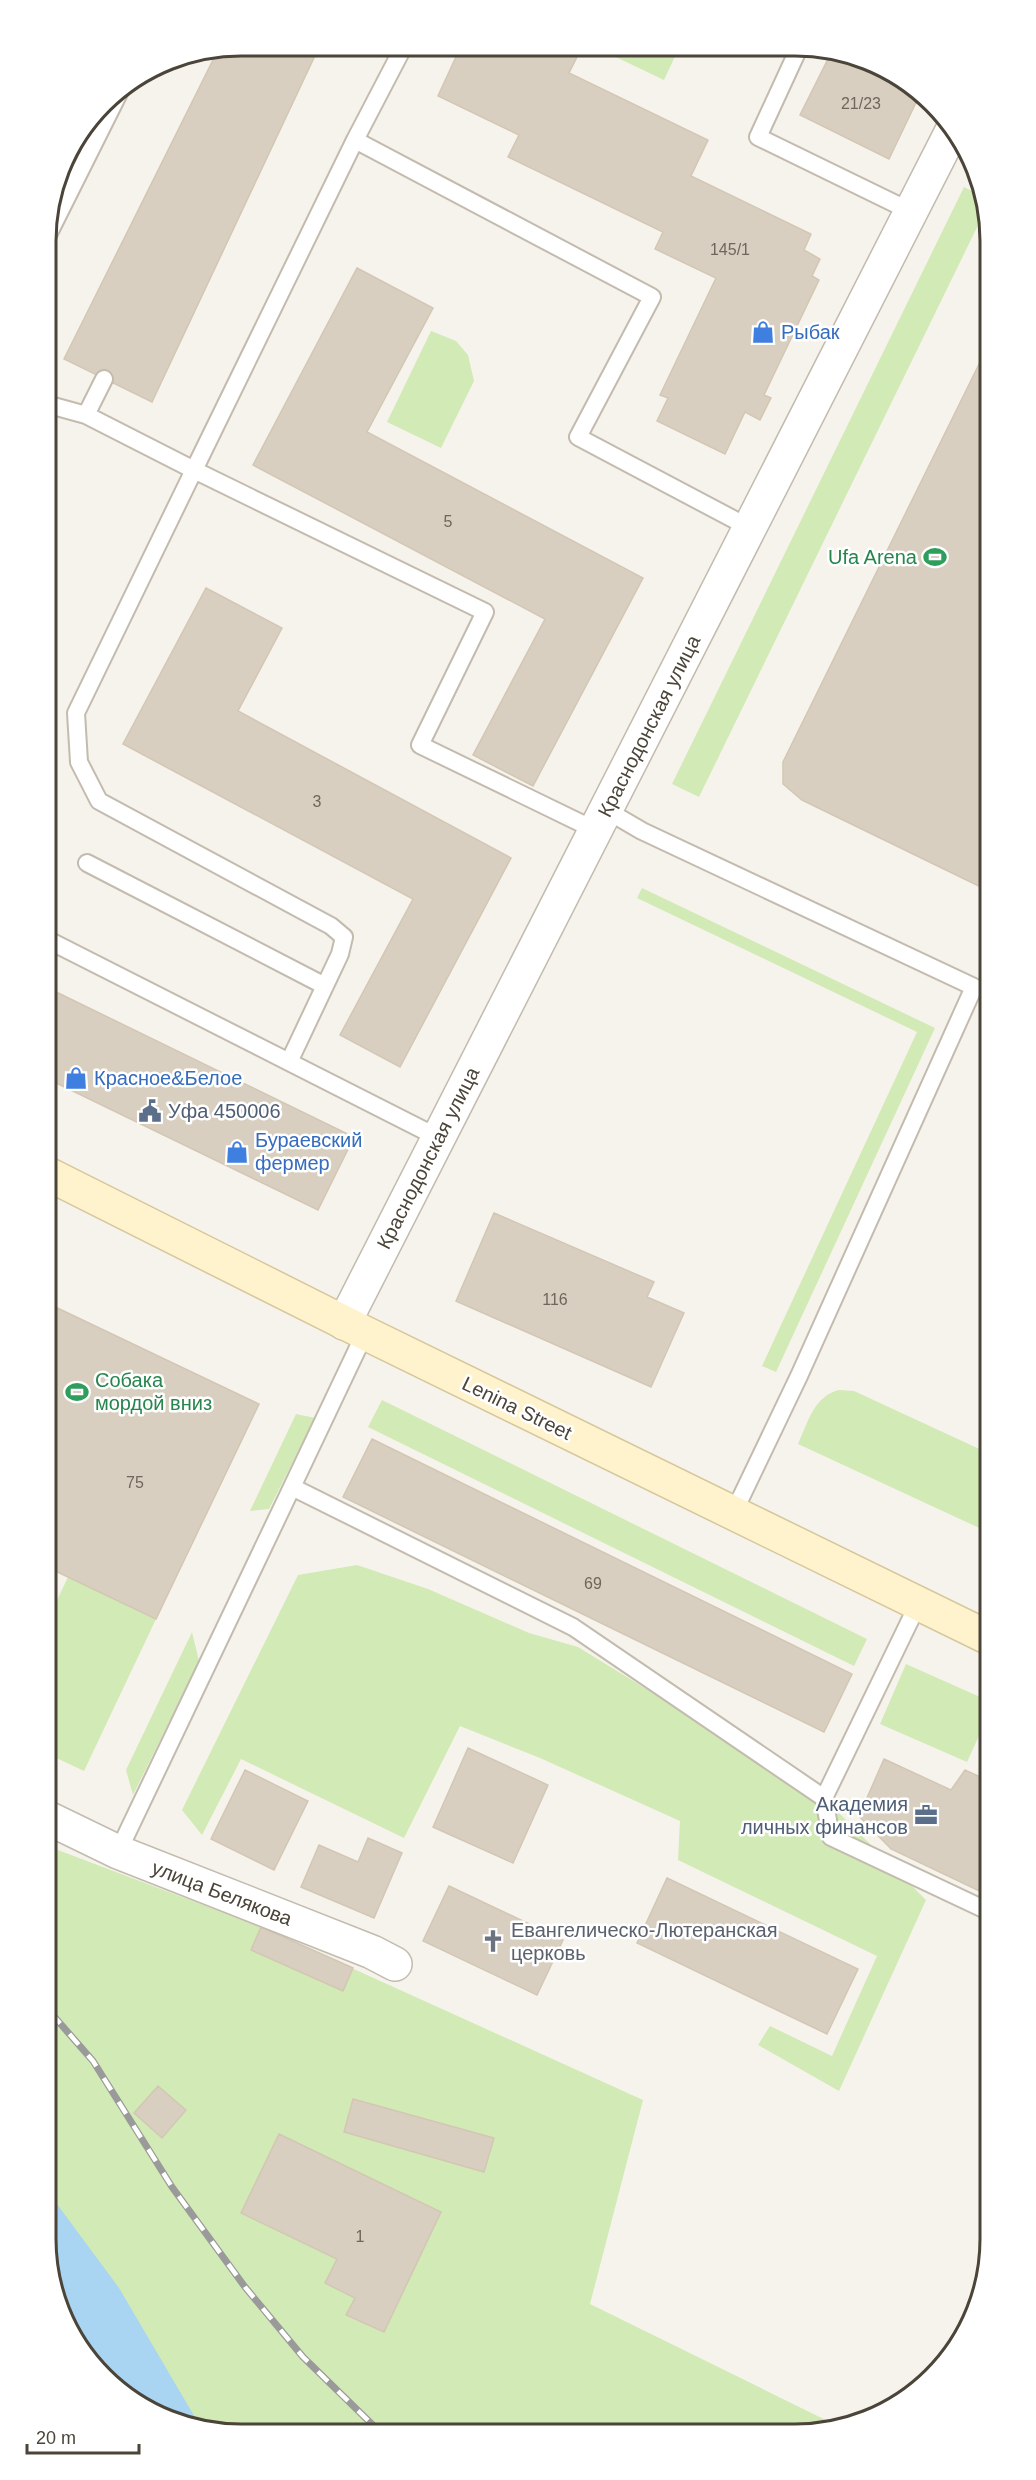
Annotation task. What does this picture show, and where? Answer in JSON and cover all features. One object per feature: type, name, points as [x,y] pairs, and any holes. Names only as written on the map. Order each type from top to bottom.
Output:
[{"type":"main road","name":"Lenina Street","points":[[56,1178],[355,1328],[980,1634]]},
{"type":"street","name":"Краснодонская улица","points":[[355,1328],[439,1138],[949,139]]},
{"type":"street","name":"улица Белякова","points":[[63,1825],[118,1852],[372,1952],[395,1964]]},
{"type":"lane","points":[[289,1062],[340,954],[344,937],[331,926],[99,801],[79,762],[76,713],[355,140],[399,56]]},
{"type":"lane","points":[[795,56],[758,137],[910,212]]},
{"type":"lane","points":[[57,217],[111,109]]},
{"type":"lane","points":[[355,140],[652,297],[578,437],[750,528]]},
{"type":"lane","points":[[86,415],[104,378]]},
{"type":"lane","points":[[56,407],[86,415],[485,612],[420,746],[601,820],[642,831],[974,987],[799,1376],[733,1514]]},
{"type":"lane","points":[[87,863],[325,986]]},
{"type":"lane","points":[[56,944],[439,1138]]},
{"type":"lane","points":[[118,1852],[292,1487],[355,1328]]},
{"type":"lane","points":[[292,1487],[573,1627],[824,1798]]},
{"type":"lane","points":[[918,1604],[824,1798],[831,1837],[980,1907]]},
{"type":"green space","points":[[614,56],[675,56],[664,80]]},
{"type":"green space","points":[[964,187],[974,192],[979,223],[699,797],[672,784]]},
{"type":"green space","points":[[431,331],[456,341],[468,355],[474,381],[441,448],[387,422]]},
{"type":"green space","points":[[642,888],[935,1028],[776,1372],[762,1366],[917,1032],[637,898]]},
{"type":"green space","points":[[839,1390],[854,1391],[980,1449],[980,1528],[798,1444],[813,1411],[830,1393]]},
{"type":"green space","points":[[382,1400],[867,1639],[854,1666],[368,1427]]},
{"type":"green space","points":[[296,1414],[315,1418],[269,1509],[250,1511]]},
{"type":"green space","points":[[357,1565],[428,1589],[529,1633],[578,1647],[824,1798],[926,1900],[839,2091],[758,2045],[770,2026],[832,2056],[877,1956],[678,1860],[680,1821],[540,1758],[460,1726],[404,1838],[241,1759],[202,1835],[182,1810],[298,1575]]},
{"type":"green space","points":[[68,1577],[156,1619],[84,1771],[55,1757],[55,1604]]},
{"type":"green space","points":[[192,1632],[199,1661],[133,1795],[126,1770]]},
{"type":"green space","points":[[906,1664],[980,1697],[980,1734],[967,1762],[880,1724]]},
{"type":"green space","points":[[55,1849],[261,1927],[643,2100],[590,2304],[828,2421],[795,2424],[228,2424],[181,2415],[138,2393],[119,2379],[94,2352],[80,2332],[62,2287],[57,2264],[55,2240]]},
{"type":"water","points":[[55,2201],[119,2288],[196,2419],[159,2405],[119,2379],[94,2352],[80,2332],[62,2287],[57,2264]]},
{"type":"building","points":[[315,56],[152,402],[64,359],[214,57]]},
{"type":"building","points":[[456,56],[578,56],[569,73],[708,140],[691,176],[811,234],[804,250],[820,259],[812,276],[819,280],[764,395],[771,398],[760,420],[745,412],[725,454],[657,421],[668,398],[660,395],[716,278],[655,249],[663,232],[508,157],[519,135],[438,96]]},
{"type":"building","points":[[828,59],[855,65],[877,75],[916,102],[889,159],[800,115]]},
{"type":"building","points":[[357,268],[433,308],[367,432],[643,578],[533,786],[473,755],[545,619],[253,465]]},
{"type":"building","name":"Ufa Arena","points":[[980,362],[980,887],[802,800],[783,784],[783,762]]},
{"type":"building","points":[[206,588],[282,628],[238,711],[511,858],[400,1067],[340,1035],[413,899],[123,744]]},
{"type":"building","points":[[56,992],[354,1137],[318,1210],[56,1083]]},
{"type":"building","points":[[494,1213],[654,1282],[647,1297],[684,1313],[651,1387],[456,1301]]},
{"type":"building","points":[[55,1307],[259,1404],[156,1619],[55,1571]]},
{"type":"building","points":[[372,1439],[852,1674],[824,1732],[343,1497]]},
{"type":"building","points":[[468,1748],[548,1785],[513,1863],[433,1827]]},
{"type":"building","points":[[884,1759],[951,1790],[965,1770],[980,1777],[980,1891],[891,1849],[859,1816]]},
{"type":"building","points":[[245,1770],[308,1801],[274,1870],[211,1839]]},
{"type":"building","points":[[368,1838],[402,1853],[374,1918],[301,1887],[319,1845],[358,1862]]},
{"type":"building","points":[[667,1878],[858,1969],[827,2034],[637,1943]]},
{"type":"building","name":"Евангелическо-Лютеранская церковь","points":[[449,1886],[563,1940],[537,1995],[423,1941]]},
{"type":"building","points":[[261,1927],[353,1968],[343,1991],[251,1950]]},
{"type":"building","points":[[158,2086],[186,2110],[162,2138],[134,2113]]},
{"type":"building","points":[[353,2099],[494,2138],[484,2172],[344,2132]]},
{"type":"building","points":[[279,2134],[441,2212],[384,2332],[346,2315],[355,2298],[325,2283],[337,2259],[241,2213]]},
{"type":"railway","points":[[55,2018],[93,2061],[172,2187],[245,2287],[303,2357],[372,2424]]},
{"type":"place","name":"Рыбак","points":[[763,332]]},
{"type":"place","name":"Ufa Arena","points":[[935,557]]},
{"type":"place","name":"Красное&Белое","points":[[76,1078]]},
{"type":"place","name":"Уфа 450006","points":[[150,1111]]},
{"type":"place","name":"Бураевский фермер","points":[[237,1152]]},
{"type":"place","name":"Собака мордой вниз","points":[[77,1392]]},
{"type":"place","name":"Академия личных финансов","points":[[926,1815]]},
{"type":"place","name":"Евангелическо-Лютеранская церковь","points":[[493,1941]]}]
